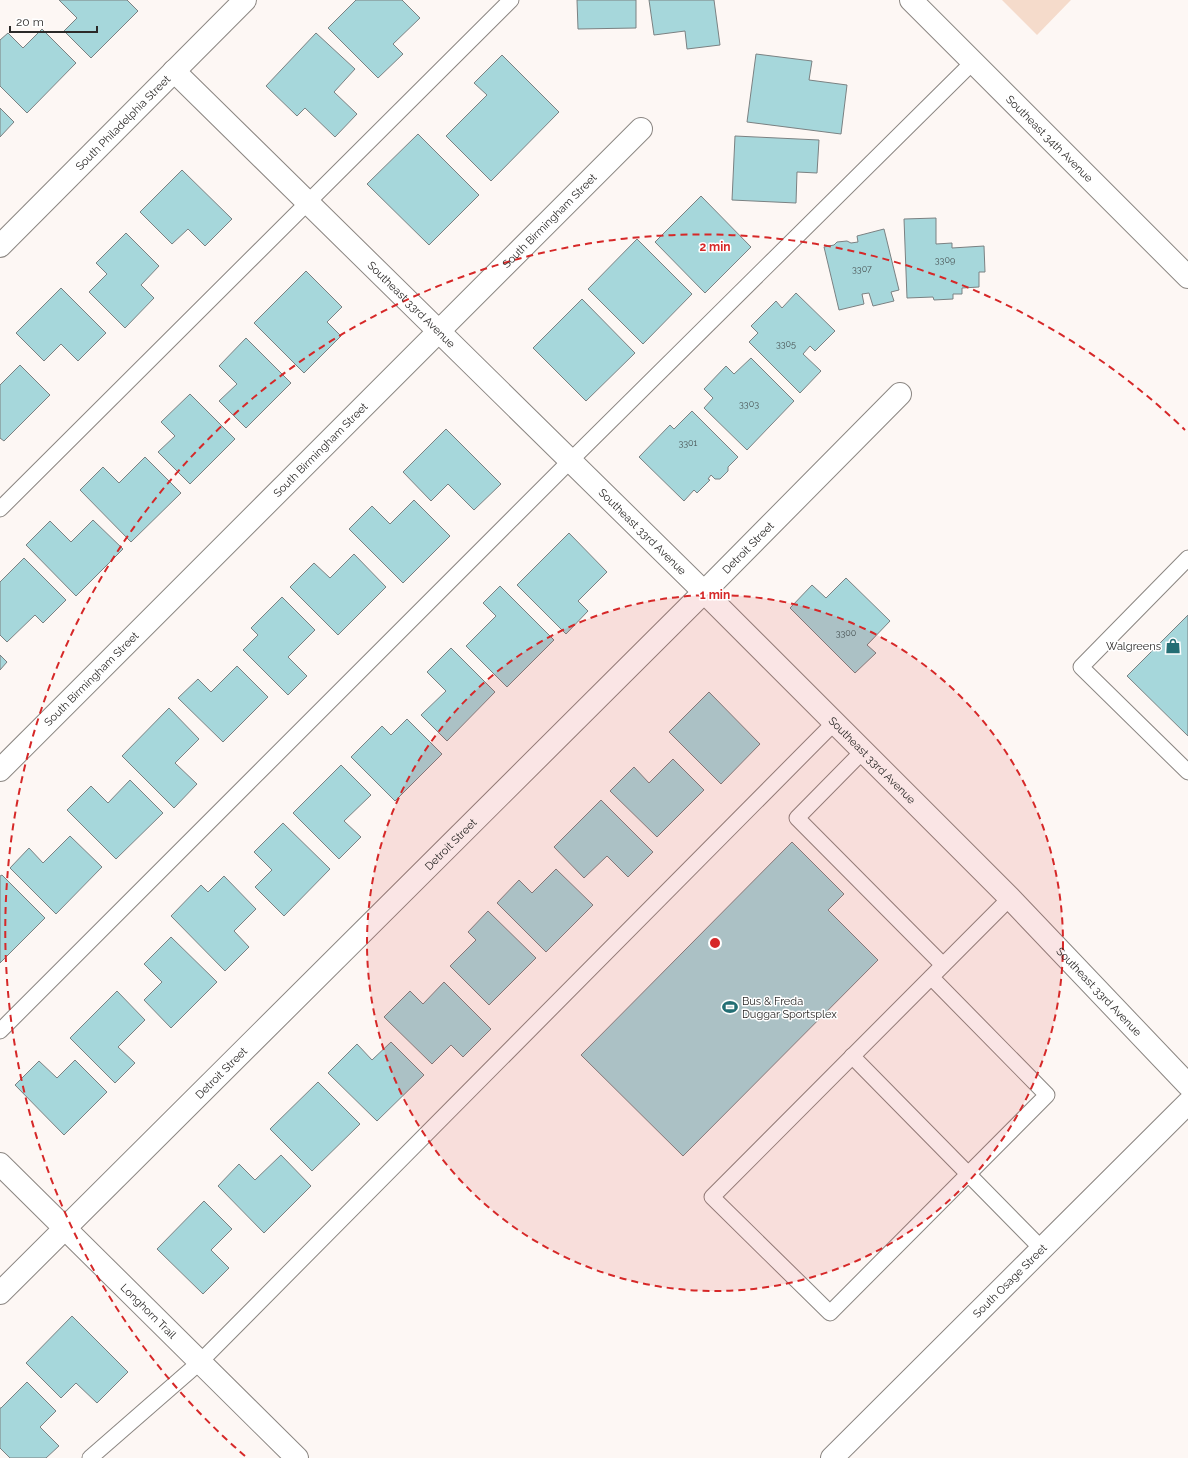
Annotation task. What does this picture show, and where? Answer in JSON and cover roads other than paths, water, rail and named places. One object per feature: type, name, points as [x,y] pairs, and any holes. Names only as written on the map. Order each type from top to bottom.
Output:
[{"type":"street","name":"South Philadelphia Street","points":[[0,246],[245,0]]},
{"type":"street","name":"Southeast 34th Avenue","points":[[911,0],[1188,277]]},
{"type":"street","name":"Southeast 33rd Avenue","points":[[174,71],[704,592],[1010,898],[1188,1085]]},
{"type":"street","name":"South Birmingham Street","points":[[0,770],[640,130]]},
{"type":"street","name":"Detroit Street","points":[[0,1293],[66,1229],[704,592],[900,394]]},
{"type":"street","name":"South Osage Street","points":[[832,1458],[1188,1103]]},
{"type":"street","name":"Longhorn Trail","points":[[0,1164],[297,1458]]},
{"type":"lane","points":[[0,510],[511,0]]},
{"type":"lane","points":[[0,1031],[570,461],[973,62]]},
{"type":"lane","points":[[1188,558],[1081,666],[1188,772]]},
{"type":"lane","points":[[90,1458],[200,1362],[834,722]]},
{"type":"lane","points":[[863,751],[797,818],[943,965]]},
{"type":"lane","points":[[931,977],[1047,1095],[830,1313],[712,1197],[852,1056],[931,977],[943,965],[1010,898]]},
{"type":"lane","points":[[852,1056],[1042,1249]]},
{"type":"place","name":"Walgreens","points":[[1173,646]]},
{"type":"place","name":"Bus & Freda Duggar Sportsplex","points":[[730,1007]]}]
